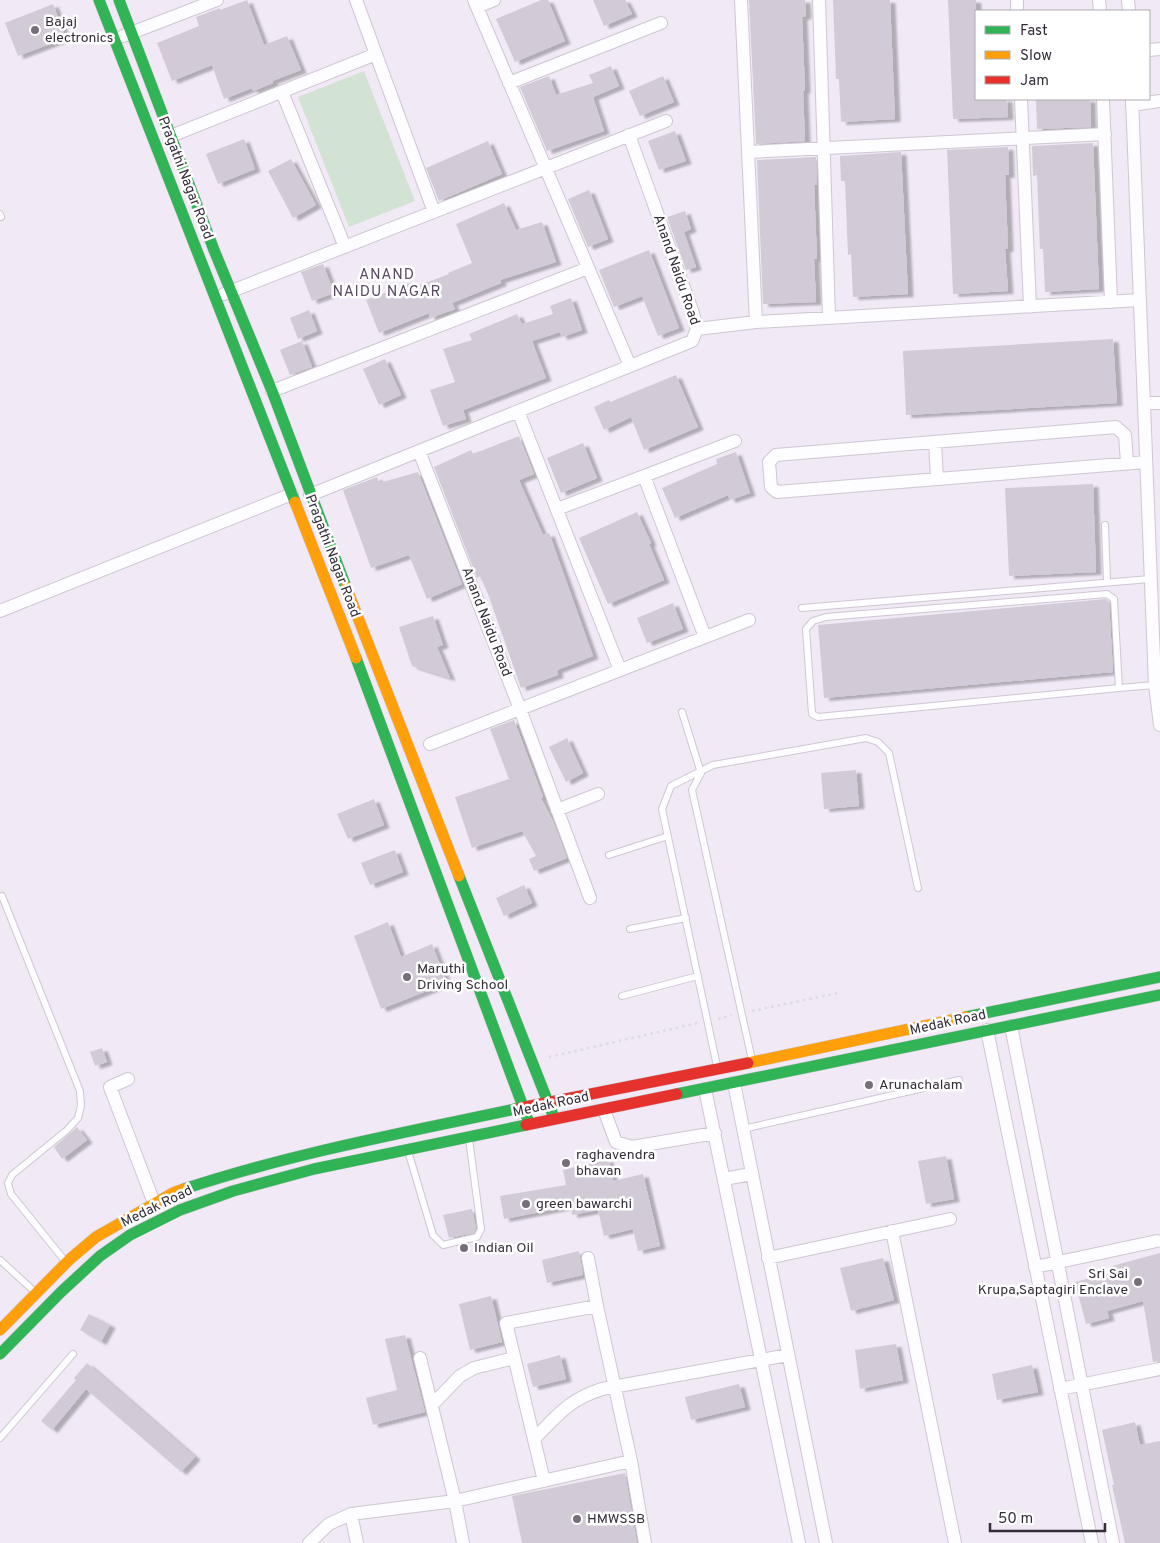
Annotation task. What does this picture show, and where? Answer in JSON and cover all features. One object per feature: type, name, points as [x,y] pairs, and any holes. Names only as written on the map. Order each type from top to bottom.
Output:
[{"type":"main road","name":"Pragathi Nagar Road","points":[[99,0],[351,645],[530,1125]]},
{"type":"main road","name":"Pragathi Nagar Road","points":[[119,0],[231,292],[272,391],[310,495],[421,748],[484,941],[555,1120]]},
{"type":"main road","name":"Medak Road","points":[[0,1330],[66,1263],[96,1237],[173,1193],[224,1176],[310,1152],[1160,977]]},
{"type":"main road","name":"Medak Road","points":[[0,1354],[82,1271],[106,1251],[135,1232],[180,1209],[229,1192],[314,1169],[1160,995]]},
{"type":"street","points":[[115,39],[217,0]]},
{"type":"street","points":[[356,0],[434,212]]},
{"type":"street","points":[[494,0],[476,4],[630,366]]},
{"type":"street","points":[[741,0],[756,322]]},
{"type":"street","points":[[819,0],[829,318]]},
{"type":"street","points":[[510,83],[661,22]]},
{"type":"street","points":[[171,136],[376,54]]},
{"type":"street","points":[[282,92],[345,247]]},
{"type":"street","points":[[1021,100],[1030,306]]},
{"type":"street","points":[[1103,100],[1111,302]]},
{"type":"street","points":[[1160,101],[1132,102],[1150,579],[1155,685],[1160,725]]},
{"type":"street","points":[[215,298],[666,120]]},
{"type":"street","points":[[749,152],[1104,134]]},
{"type":"street","name":"Anand Naidu Road","points":[[310,495],[692,341],[697,329],[629,135]]},
{"type":"street","points":[[272,391],[588,268]]},
{"type":"street","points":[[697,329],[756,322],[1140,300]]},
{"type":"street","points":[[1144,403],[1160,403]]},
{"type":"street","points":[[518,411],[620,670]]},
{"type":"street","points":[[1128,464],[1125,434],[1116,427],[776,455],[769,462],[771,487],[777,492],[1128,464],[1146,462]]},
{"type":"street","points":[[557,509],[735,441]]},
{"type":"street","points":[[935,442],[938,479]]},
{"type":"street","name":"Anand Naidu Road","points":[[419,451],[520,709],[590,898]]},
{"type":"street","points":[[644,476],[705,637]]},
{"type":"street","points":[[0,611],[292,494]]},
{"type":"street","points":[[421,748],[749,620]]},
{"type":"street","points":[[557,810],[598,794]]},
{"type":"street","points":[[1010,1026],[1113,1543]]},
{"type":"street","points":[[987,1030],[1092,1543]]},
{"type":"street","points":[[128,1079],[110,1086],[154,1203]]},
{"type":"street","points":[[734,1083],[826,1543]]},
{"type":"street","points":[[705,1090],[799,1543]]},
{"type":"street","points":[[604,1110],[616,1142],[632,1147],[715,1132]]},
{"type":"street","points":[[724,1179],[751,1174]]},
{"type":"street","points":[[768,1258],[950,1219]]},
{"type":"street","points":[[892,1231],[955,1543]]},
{"type":"street","points":[[1035,1267],[1157,1241]]},
{"type":"street","points":[[588,1258],[616,1386],[645,1543]]},
{"type":"street","points":[[544,1482],[506,1323],[597,1306]]},
{"type":"street","points":[[534,1439],[574,1400],[585,1395],[616,1386],[788,1355]]},
{"type":"street","points":[[420,1358],[455,1501],[463,1543]]},
{"type":"street","points":[[432,1405],[460,1376],[474,1368],[514,1358]]},
{"type":"street","points":[[1060,1389],[1160,1369]]},
{"type":"street","points":[[309,1543],[329,1524],[351,1514],[455,1501],[631,1462]]},
{"type":"street","points":[[351,1514],[357,1543]]},
{"type":"lane","points":[[1105,524],[1108,582]]},
{"type":"lane","points":[[802,608],[1150,579]]},
{"type":"lane","points":[[1119,688],[1114,599],[1107,594],[826,617],[812,621],[806,629],[812,714],[818,717],[1155,685]]},
{"type":"lane","points":[[682,712],[701,772],[692,790],[753,1062]]},
{"type":"lane","points":[[718,1069],[662,810],[671,786],[713,765],[866,738],[878,742],[889,753],[918,888]]},
{"type":"lane","points":[[609,854],[668,836]]},
{"type":"lane","points":[[2,896],[75,1077],[80,1091],[82,1106],[78,1118],[67,1130],[12,1174],[8,1183],[11,1194],[66,1263]]},
{"type":"lane","points":[[630,929],[686,918]]},
{"type":"lane","points":[[622,996],[698,976]]},
{"type":"lane","points":[[742,1129],[959,1080]]},
{"type":"lane","points":[[408,1150],[433,1235],[443,1246],[477,1237],[481,1229],[469,1137]]},
{"type":"lane","points":[[0,1260],[36,1293]]},
{"type":"lane","points":[[0,1438],[73,1354]]},
{"type":"path","points":[[743,1013],[838,993]]},
{"type":"path","points":[[715,1019],[734,1015]]},
{"type":"path","points":[[533,1061],[705,1021]]},
{"type":"green space","points":[[364,71],[415,201],[349,227],[298,97]]},
{"type":"building","points":[[247,0],[264,45],[287,36],[301,70],[272,81],[273,83],[253,91],[252,88],[224,99],[212,65],[172,81],[157,43],[199,26],[196,17]]},
{"type":"building","points":[[541,0],[548,0],[565,41],[515,62],[496,19]]},
{"type":"building","points":[[593,0],[625,0],[632,14],[604,26]]},
{"type":"building","points":[[749,0],[805,0],[806,16],[802,17],[805,141],[756,144]]},
{"type":"building","points":[[833,0],[890,0],[895,119],[841,122],[839,79],[836,79]]},
{"type":"building","points":[[948,0],[976,0],[975,100],[1007,100],[1008,117],[953,119]]},
{"type":"building","name":"Bajaj electronics","points":[[53,4],[66,38],[18,56],[5,23]]},
{"type":"building","points":[[611,66],[619,86],[593,97],[604,131],[547,151],[520,87],[549,76],[556,95],[593,83],[589,75]]},
{"type":"building","points":[[663,76],[674,102],[640,116],[629,91]]},
{"type":"building","points":[[1036,100],[1090,100],[1091,127],[1037,129]]},
{"type":"building","points":[[675,131],[686,161],[659,170],[648,141]]},
{"type":"building","points":[[244,139],[255,169],[218,184],[206,154]]},
{"type":"building","points":[[488,141],[502,174],[439,201],[426,168]]},
{"type":"building","points":[[1093,143],[1099,289],[1045,292],[1043,249],[1040,249],[1037,175],[1033,176],[1032,146]]},
{"type":"building","points":[[1008,147],[1009,175],[1005,175],[1008,249],[1005,249],[1008,291],[953,294],[947,150]]},
{"type":"building","points":[[901,152],[908,294],[853,297],[851,254],[848,255],[845,181],[841,181],[840,156]]},
{"type":"building","points":[[816,157],[817,185],[814,185],[817,259],[814,259],[816,302],[763,304],[757,160]]},
{"type":"building","points":[[291,159],[316,205],[293,218],[268,171]]},
{"type":"building","points":[[589,190],[608,239],[588,247],[568,199]]},
{"type":"building","points":[[504,203],[516,230],[542,222],[556,262],[500,280],[501,283],[452,303],[455,309],[430,318],[429,313],[379,333],[366,300],[410,283],[412,288],[472,263],[456,224]]},
{"type":"building","points":[[685,211],[691,229],[684,232],[696,267],[686,270],[667,217]]},
{"type":"building","points":[[649,250],[679,328],[658,336],[642,296],[614,307],[599,270]]},
{"type":"building","points":[[323,264],[334,293],[312,301],[301,272]]},
{"type":"building","points":[[571,298],[582,330],[562,337],[560,332],[532,341],[546,378],[463,410],[466,419],[443,426],[430,390],[455,382],[443,349],[472,340],[469,334],[517,314],[522,324],[553,314],[550,306]]},
{"type":"building","points":[[309,310],[317,331],[298,339],[290,318]]},
{"type":"building","points":[[1113,339],[1117,403],[906,415],[903,351]]},
{"type":"building","points":[[302,341],[312,367],[290,375],[280,350]]},
{"type":"building","points":[[385,359],[401,395],[379,405],[363,369]]},
{"type":"building","points":[[676,375],[698,427],[644,450],[631,417],[604,430],[594,407]]},
{"type":"building","points":[[519,436],[534,474],[519,480],[543,535],[549,533],[593,656],[557,670],[558,675],[521,688],[488,594],[480,576],[477,578],[434,467],[471,450],[473,454]]},
{"type":"building","points":[[583,443],[597,478],[561,493],[547,458]]},
{"type":"building","points":[[736,452],[750,493],[730,500],[728,495],[675,518],[662,488],[717,464],[716,459]]},
{"type":"building","points":[[418,472],[462,584],[427,599],[409,555],[371,568],[343,490],[377,477],[379,483]]},
{"type":"building","points":[[1093,484],[1096,572],[1009,576],[1005,488]]},
{"type":"building","points":[[637,512],[651,543],[649,544],[664,580],[608,604],[579,538]]},
{"type":"building","points":[[1106,599],[1109,602],[1113,672],[824,698],[818,625]]},
{"type":"building","points":[[673,603],[683,629],[647,643],[637,618]]},
{"type":"building","points":[[433,616],[443,645],[437,647],[450,678],[412,666],[399,627]]},
{"type":"building","points":[[514,720],[543,797],[541,798],[553,821],[567,858],[534,871],[529,859],[536,856],[522,831],[472,848],[455,797],[509,779],[490,729]]},
{"type":"building","points":[[567,738],[583,773],[566,782],[549,747]]},
{"type":"building","points":[[856,770],[859,806],[824,809],[821,773]]},
{"type":"building","points":[[374,799],[384,825],[348,839],[337,814]]},
{"type":"building","points":[[395,850],[403,872],[370,885],[361,863]]},
{"type":"building","points":[[524,885],[532,903],[504,916],[496,898]]},
{"type":"building","name":"Maruthi Driving School","points":[[388,922],[401,957],[432,944],[447,983],[381,1009],[354,936]]},
{"type":"building","points":[[102,1048],[107,1062],[95,1066],[90,1052]]},
{"type":"building","points":[[77,1127],[87,1140],[62,1159],[54,1147]]},
{"type":"building","points":[[946,1156],[954,1199],[926,1204],[918,1161]]},
{"type":"building","points":[[608,1159],[613,1181],[643,1174],[660,1246],[638,1251],[633,1229],[604,1236],[598,1210],[572,1215],[571,1206],[504,1219],[500,1196],[566,1185],[563,1170]]},
{"type":"building","points":[[472,1209],[476,1228],[474,1233],[449,1238],[443,1215]]},
{"type":"building","points":[[579,1251],[583,1275],[547,1283],[542,1260]]},
{"type":"building","points":[[1160,1253],[1160,1361],[1153,1362],[1143,1301],[1107,1311],[1109,1318],[1086,1324],[1075,1282],[1114,1272],[1112,1266]]},
{"type":"building","points":[[883,1258],[894,1300],[851,1311],[840,1268]]},
{"type":"building","points":[[491,1296],[502,1342],[470,1350],[459,1304]]},
{"type":"building","points":[[89,1314],[110,1325],[101,1342],[80,1330]]},
{"type":"building","points":[[405,1335],[425,1412],[373,1425],[366,1398],[397,1390],[385,1339]]},
{"type":"building","points":[[896,1344],[903,1380],[860,1389],[855,1350]]},
{"type":"building","points":[[560,1355],[566,1379],[533,1387],[527,1364]]},
{"type":"building","points":[[87,1363],[195,1457],[181,1472],[86,1389],[52,1430],[41,1421],[76,1380],[74,1378]]},
{"type":"building","points":[[1032,1365],[1038,1392],[997,1400],[992,1374]]},
{"type":"building","points":[[739,1384],[745,1407],[691,1420],[685,1397]]},
{"type":"building","points":[[1135,1422],[1140,1445],[1160,1441],[1160,1543],[1125,1543],[1112,1485],[1114,1485],[1102,1430]]},
{"type":"building","name":"HMWSSB","points":[[625,1473],[637,1543],[522,1543],[512,1496]]},
{"type":"traffic: fast","points":[[99,0],[295,502]]},
{"type":"traffic: fast","points":[[119,0],[214,250],[272,391],[346,587]]},
{"type":"traffic: fast","points":[[356,658],[528,1120]]},
{"type":"traffic: fast","points":[[459,876],[553,1115]]},
{"type":"traffic: fast","points":[[966,1017],[1160,977]]},
{"type":"traffic: fast","points":[[677,1094],[1160,995]]},
{"type":"traffic: fast","points":[[184,1189],[308,1154],[520,1108]]},
{"type":"traffic: fast","points":[[0,1354],[61,1292],[100,1256],[130,1235],[180,1210],[233,1191],[314,1169],[526,1125]]},
{"type":"traffic: slow","points":[[295,502],[356,658]]},
{"type":"traffic: slow","points":[[346,587],[459,876]]},
{"type":"traffic: slow","points":[[748,1063],[966,1017]]},
{"type":"traffic: slow","points":[[0,1330],[70,1259],[96,1237],[173,1193],[184,1189]]},
{"type":"traffic: jam","points":[[520,1108],[748,1063]]},
{"type":"traffic: jam","points":[[526,1125],[677,1094]]},
{"type":"place","name":"Bajaj electronics","points":[[35,30]]},
{"type":"place","name":"Maruthi Driving School","points":[[407,977]]},
{"type":"place","name":"Arunachalam","points":[[869,1085]]},
{"type":"place","name":"raghavendra bhavan","points":[[566,1163]]},
{"type":"place","name":"green bawarchi","points":[[526,1204]]},
{"type":"place","name":"Indian Oil","points":[[464,1248]]},
{"type":"place","name":"Sri Sai Krupa,Saptagiri Enclave","points":[[1138,1282]]},
{"type":"place","name":"HMWSSB","points":[[577,1519]]},
{"type":"district","name":"ANAND NAIDU NAGAR","points":[[387,284]]}]
